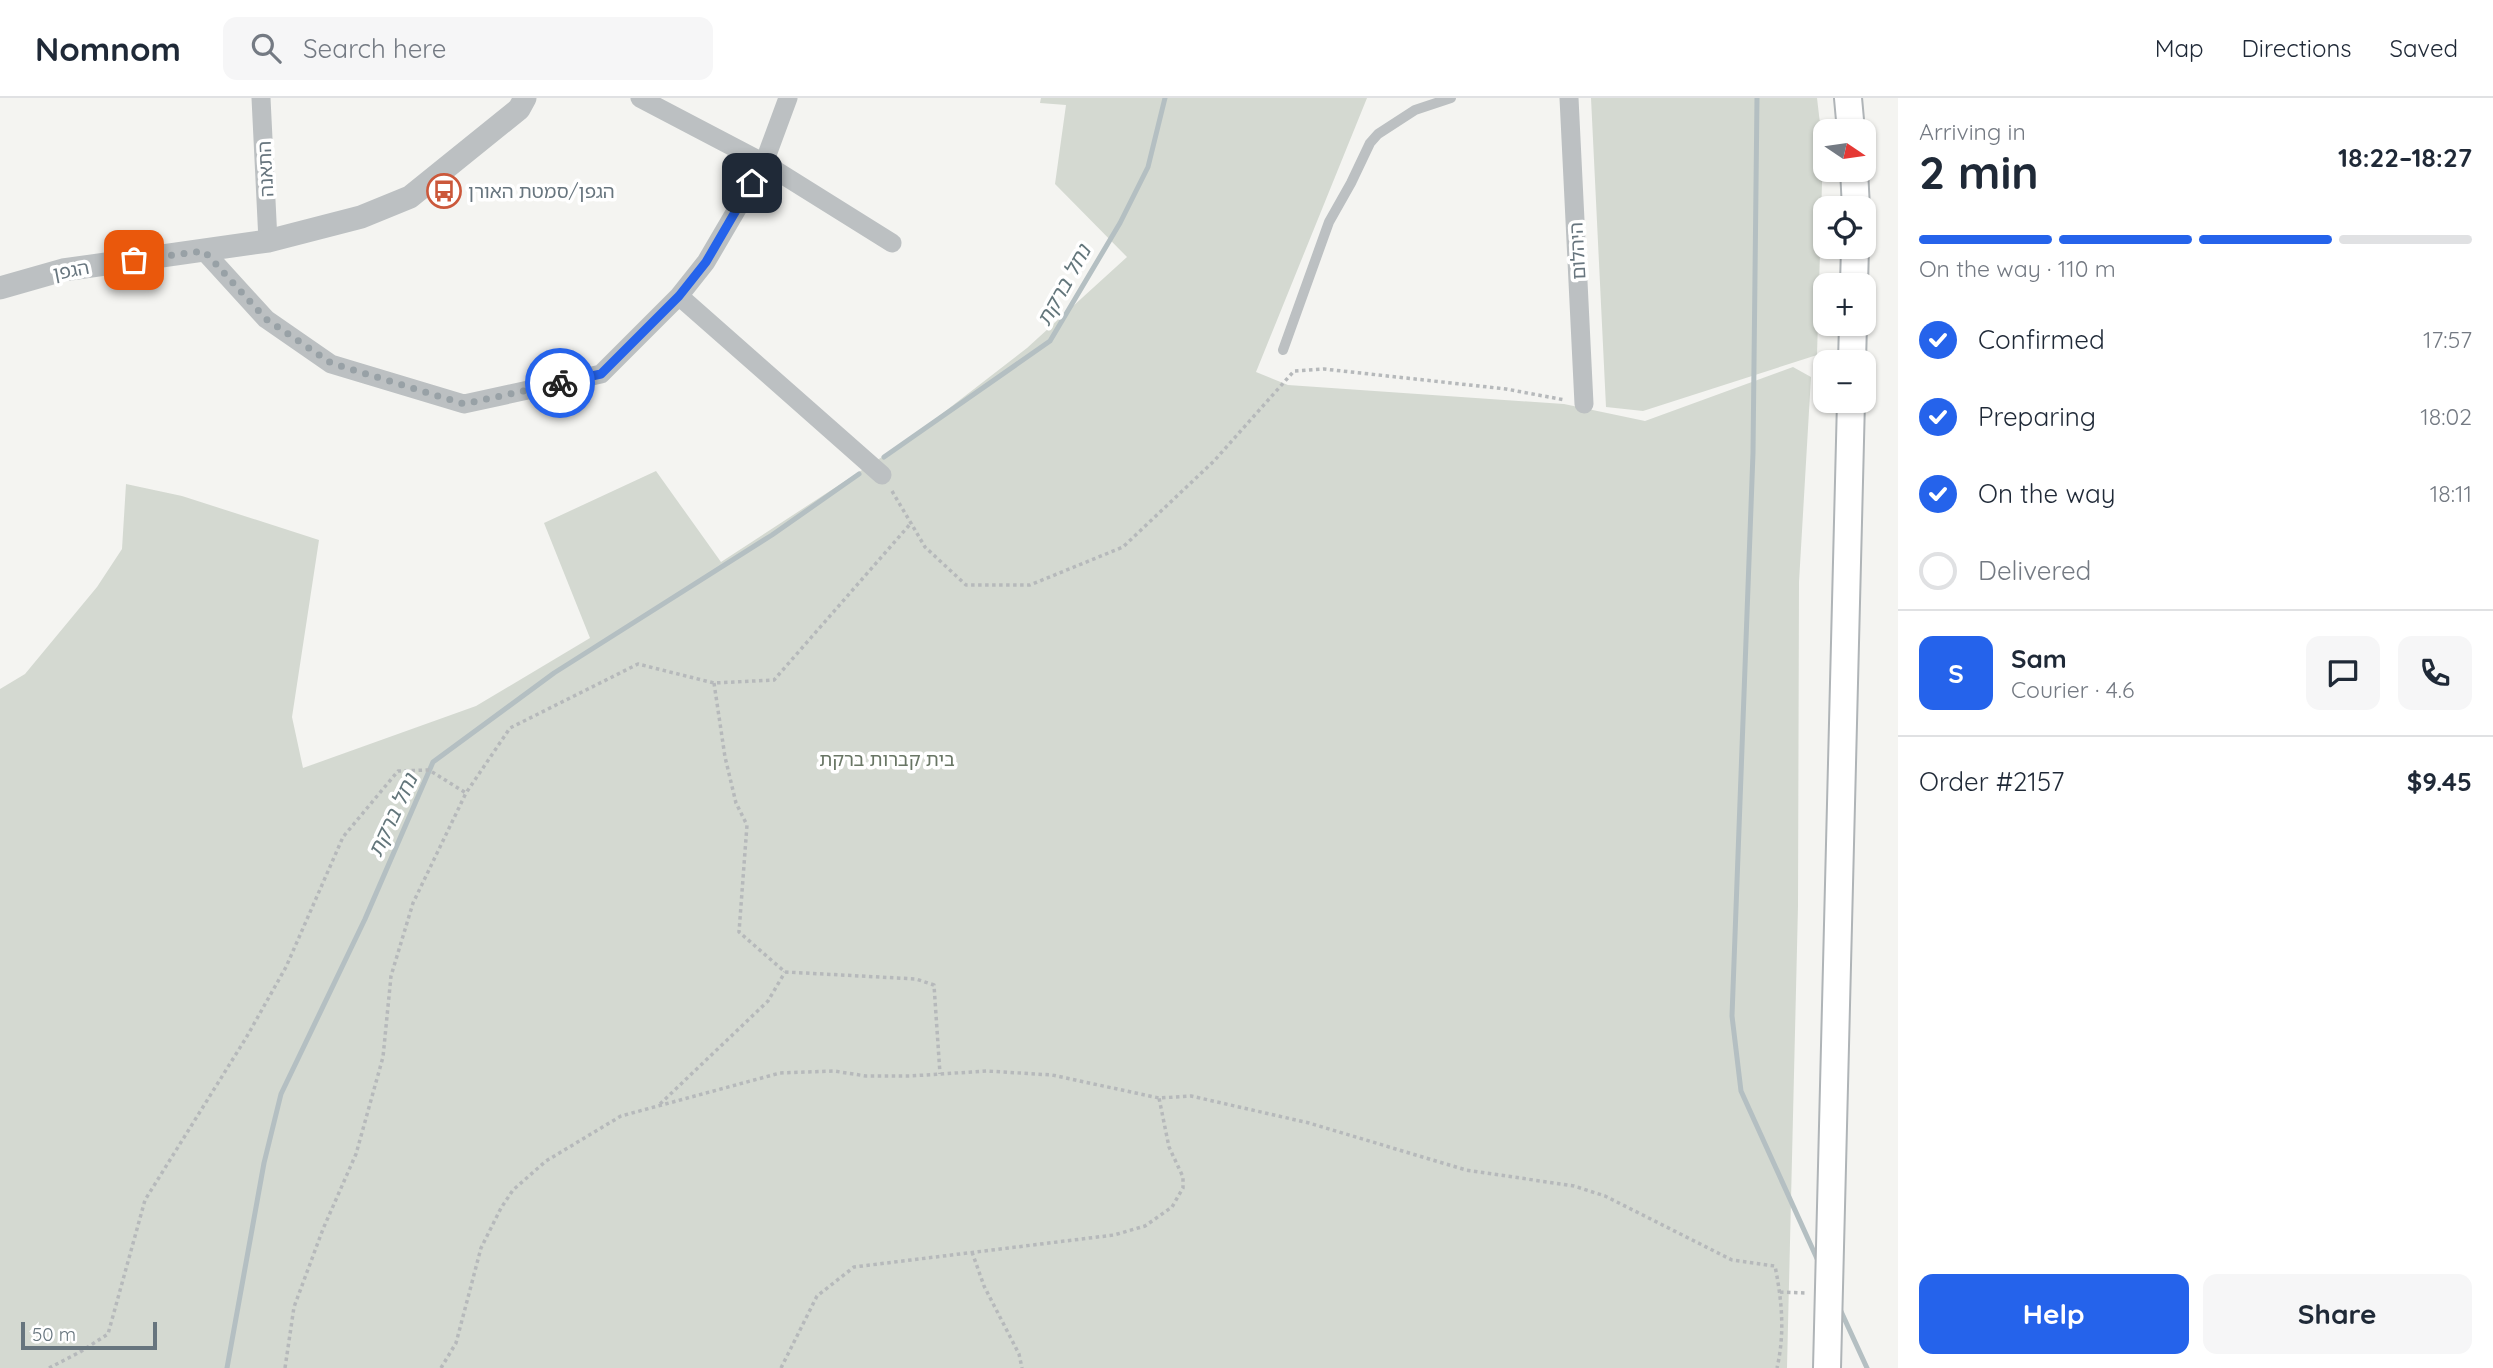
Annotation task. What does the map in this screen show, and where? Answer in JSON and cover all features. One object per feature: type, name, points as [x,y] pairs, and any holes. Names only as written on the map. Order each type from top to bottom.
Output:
[{"type":"main road","points":[[1848,98],[1850,119]]},
{"type":"main road","points":[[1827,1368],[1851,413]]},
{"type":"street","name":"התאנה","points":[[261,98],[268,241]]},
{"type":"street","name":"הגפן","points":[[0,288],[63,270],[268,241],[361,218],[410,197],[519,109],[525,98]]},
{"type":"street","points":[[640,98],[764,163],[891,243]]},
{"type":"street","points":[[204,251],[266,319],[331,363],[464,404],[601,374],[679,296],[706,262],[764,163],[788,98]]},
{"type":"street","name":"היהלום","points":[[1569,98],[1584,404]]},
{"type":"street","points":[[679,296],[882,475]]},
{"type":"lane","points":[[1283,349],[1329,222],[1370,143],[1378,134],[1415,110],[1451,98]]},
{"type":"path","points":[[882,475],[925,547],[966,586],[1030,585],[1123,547],[1214,461],[1294,371],[1324,369],[1506,389],[1584,404]]},
{"type":"path","points":[[285,1368],[294,1307],[323,1229],[356,1154],[383,1057],[391,976],[413,903],[466,793],[510,729],[638,664],[714,682],[774,680],[912,522]]},
{"type":"path","points":[[714,682],[725,757],[736,803],[747,825],[739,932],[785,972],[916,979],[934,985],[940,1074]]},
{"type":"path","points":[[49,1368],[108,1335],[145,1200],[246,1038],[286,967],[343,837],[398,771],[429,770],[466,793]]},
{"type":"path","points":[[658,1106],[768,1001],[785,972]]},
{"type":"path","points":[[441,1368],[456,1343],[481,1248],[501,1208],[513,1190],[546,1161],[621,1116],[780,1073],[834,1071],[866,1076],[987,1071],[1052,1075],[1159,1098],[1191,1096],[1309,1124],[1466,1170],[1605,1196],[1732,1260],[1775,1266],[1780,1292],[1782,1345],[1777,1368]]},
{"type":"path","points":[[781,1368],[817,1296],[854,1267],[1114,1235],[1145,1226],[1172,1207],[1183,1188],[1183,1177],[1169,1147],[1159,1098]]},
{"type":"path","points":[[972,1252],[984,1286],[1019,1354],[1022,1368]]},
{"type":"path","points":[[1780,1292],[1829,1293]]},
{"type":"green space","name":"בית קברות ברקת","points":[[1041,98],[1367,98],[1256,372],[1288,385],[1564,404],[1645,421],[1793,367],[1811,377],[1799,582],[1798,906],[1787,1368],[0,1368],[0,689],[25,674],[97,587],[122,549],[126,484],[182,496],[319,540],[292,717],[303,768],[476,706],[590,638],[544,523],[656,471],[721,562],[908,440],[1027,348],[1127,257],[1055,184],[1066,105],[1040,103]]},
{"type":"green space","points":[[1591,98],[1817,98],[1819,119],[1813,119],[1813,182],[1822,182],[1822,196],[1813,196],[1813,259],[1820,259],[1819,273],[1813,273],[1813,336],[1818,336],[1817,350],[1813,350],[1813,356],[1643,411],[1606,407]]},
{"type":"waterway","name":"נחל ברקת","points":[[884,457],[1050,341],[1120,223],[1148,167],[1165,98]]},
{"type":"waterway","points":[[1757,98],[1753,453],[1732,1016],[1741,1091],[1819,1263]]},
{"type":"waterway","name":"נחל ברקת","points":[[227,1368],[264,1163],[281,1094],[365,919],[433,762],[554,673],[772,535],[859,474]]},
{"type":"waterway","points":[[1839,1307],[1867,1368]]},
{"type":"way so far","points":[[134,260],[204,251],[266,319],[331,363],[464,404],[560,383]]},
{"type":"place","name":"הגפן/סמטת האורן","points":[[444,191]]},
{"type":"route","points":[[560,383],[601,374],[679,296],[706,262],[752,183]]}]
